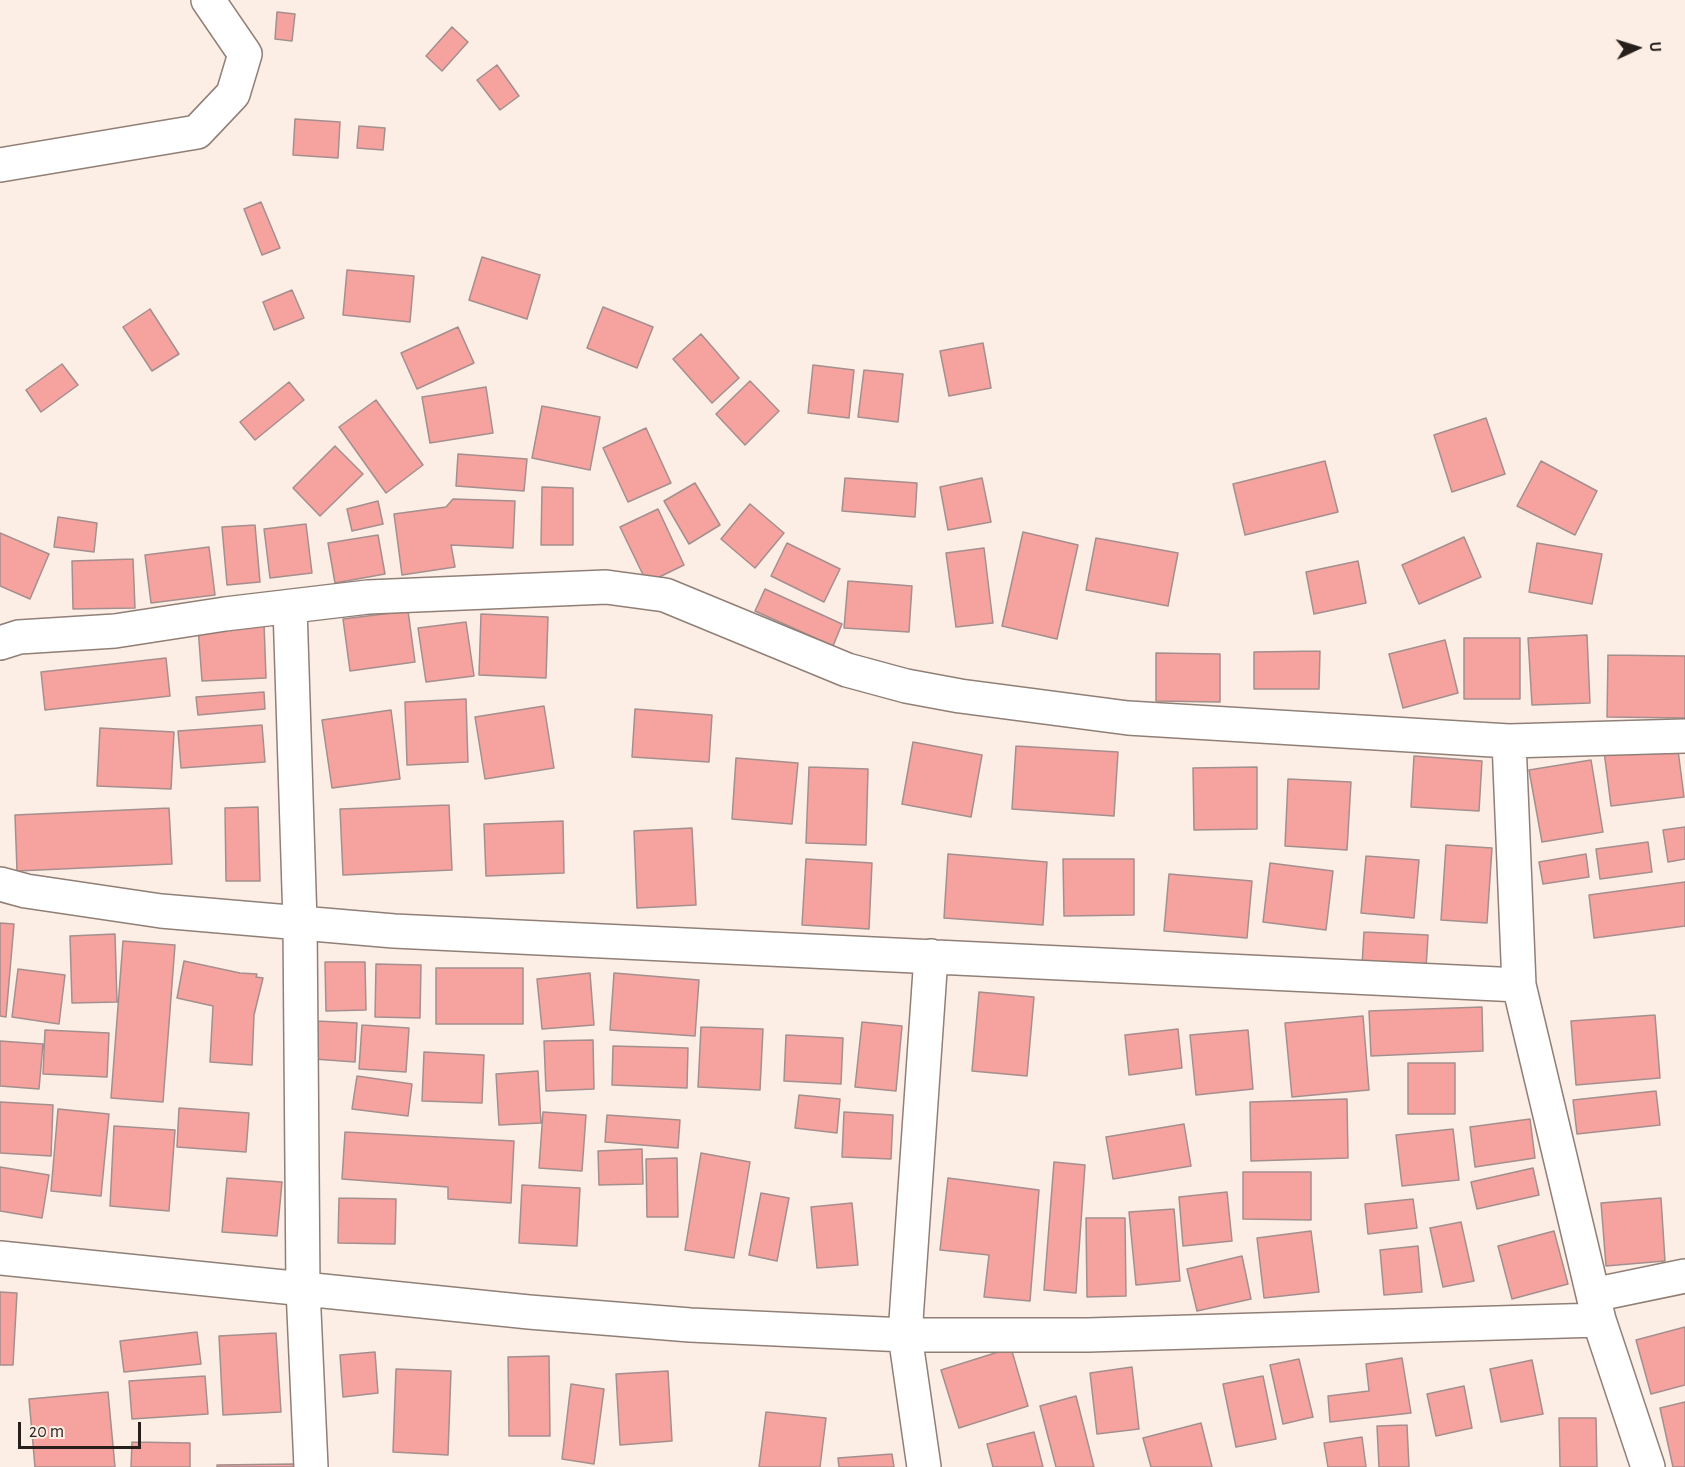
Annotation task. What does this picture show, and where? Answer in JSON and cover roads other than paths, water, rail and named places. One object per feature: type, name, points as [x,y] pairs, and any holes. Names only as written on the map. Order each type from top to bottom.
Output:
[{"type":"street","points":[[0,165],[197,132],[233,94],[245,54],[208,0]]},
{"type":"street","points":[[0,643],[19,637],[115,631],[368,597],[606,587],[665,595],[847,670],[906,686],[960,696],[1128,718],[1509,741],[1685,736]]},
{"type":"street","points":[[290,606],[300,922],[303,1289],[311,1467]]},
{"type":"street","points":[[1509,741],[1519,986],[1596,1308],[1648,1467]]},
{"type":"street","points":[[0,876],[26,891],[161,911],[394,932],[1519,986]]},
{"type":"street","points":[[924,1467],[905,1335],[931,957]]},
{"type":"street","points":[[0,1258],[690,1325],[905,1335],[1088,1335],[1596,1308],[1685,1276]]}]
